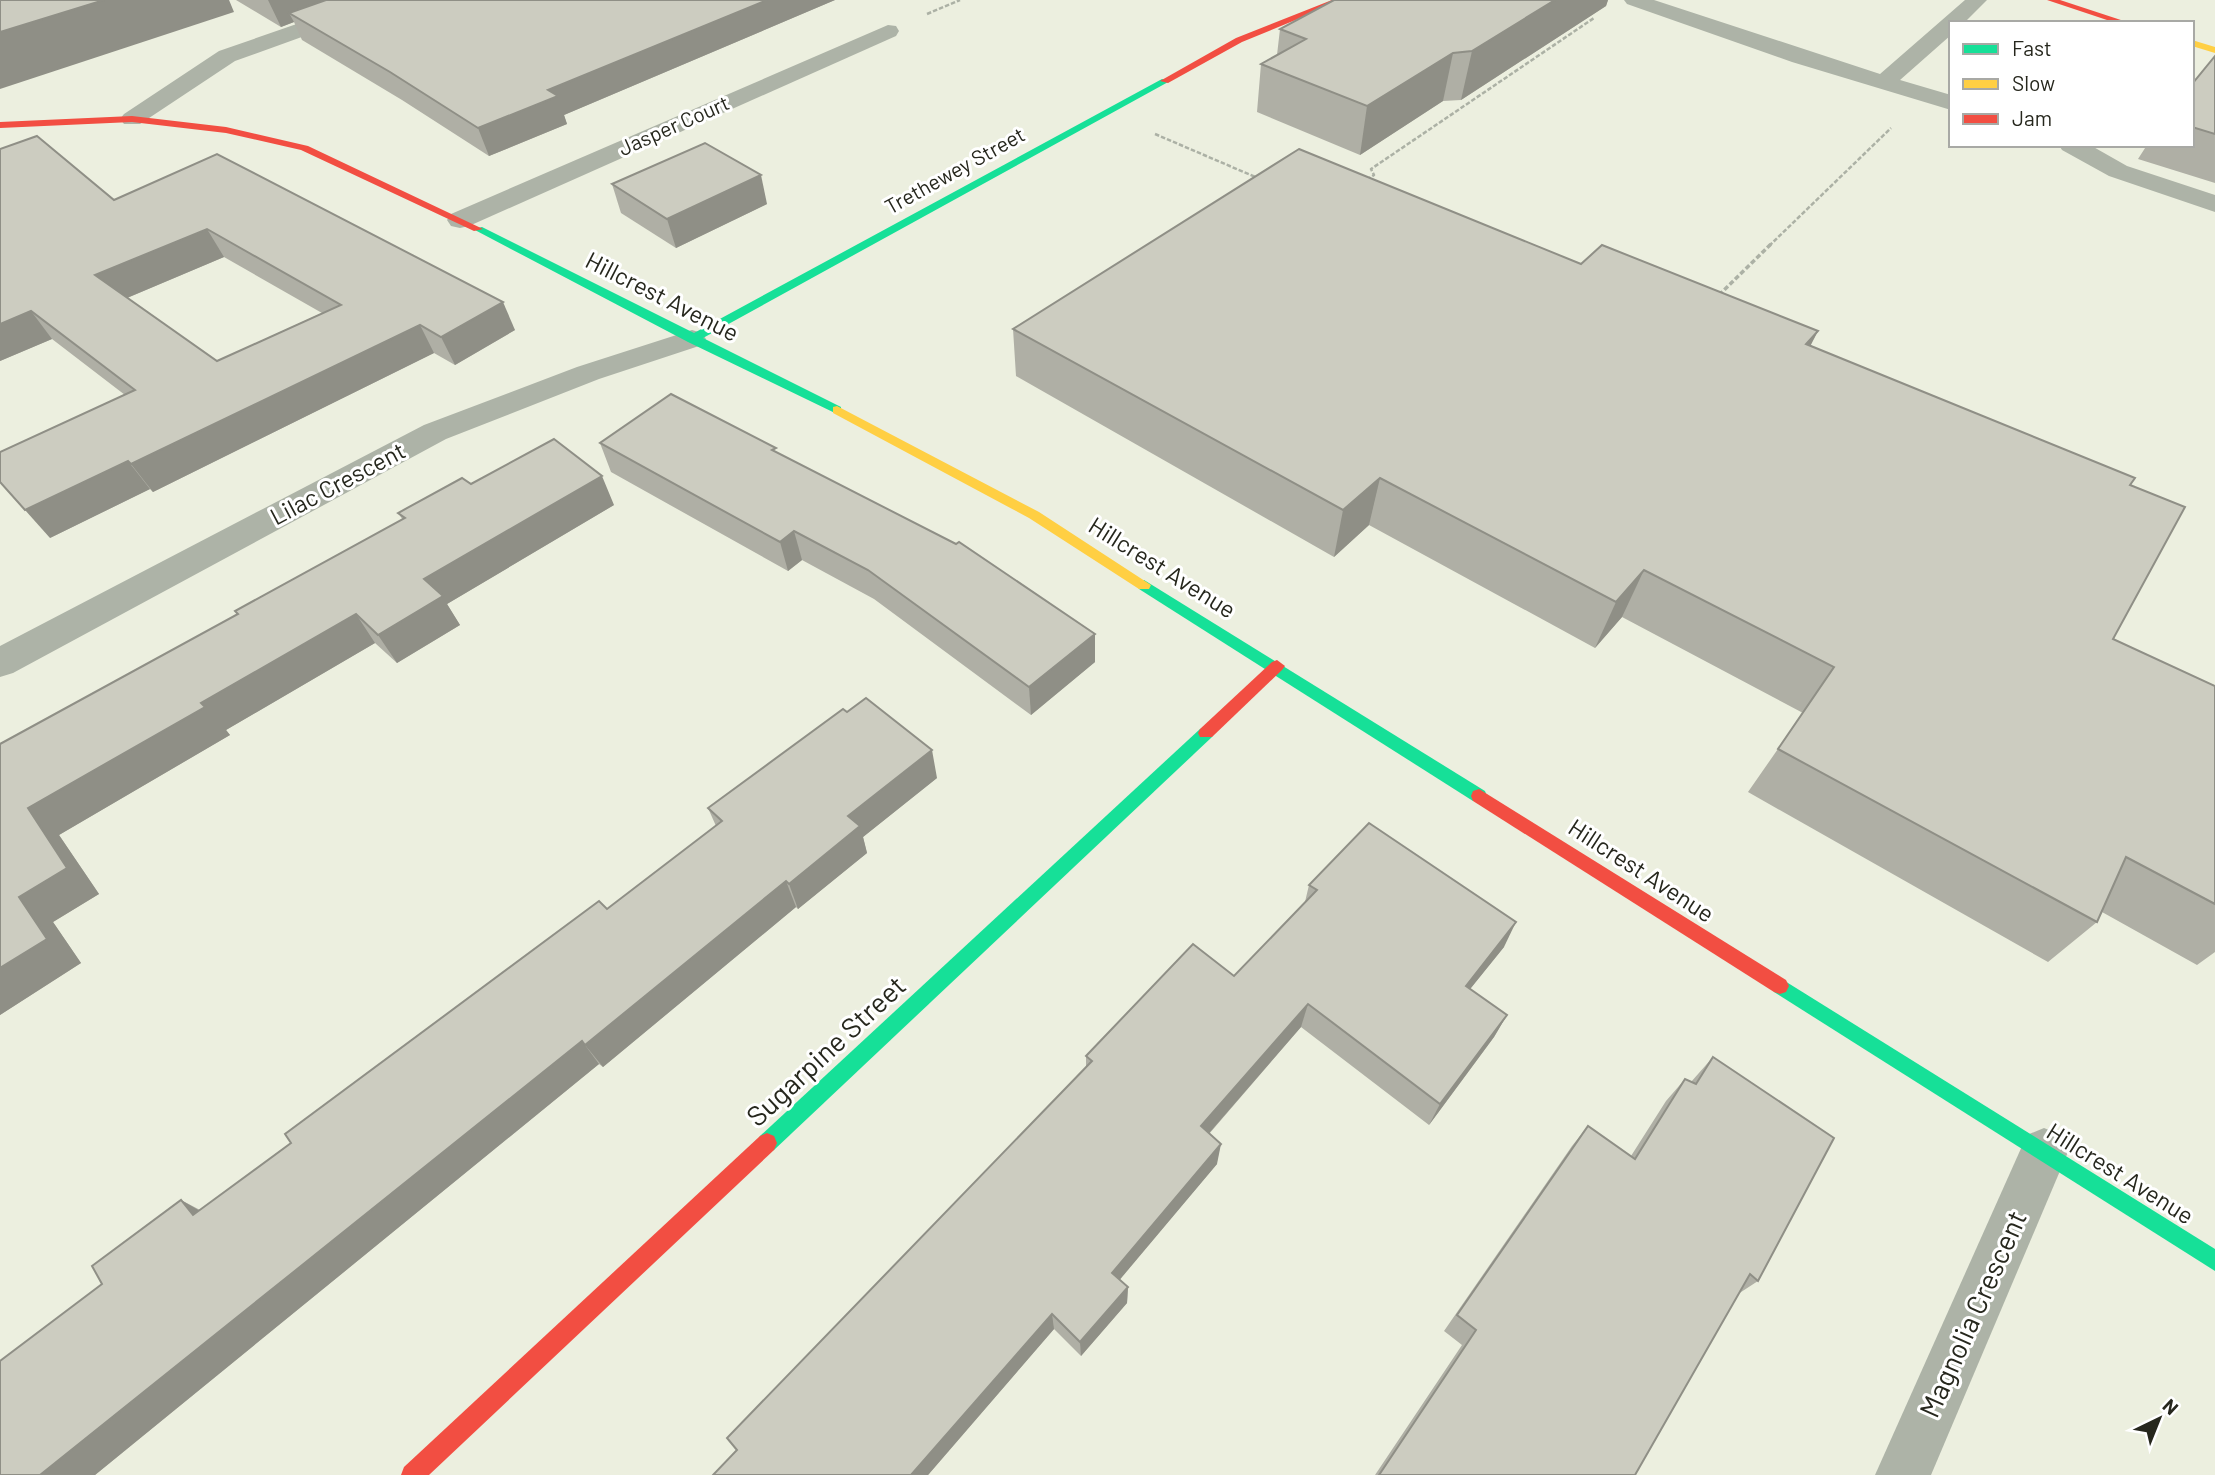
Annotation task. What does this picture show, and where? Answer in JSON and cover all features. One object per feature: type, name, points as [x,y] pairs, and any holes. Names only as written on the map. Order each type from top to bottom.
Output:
[{"type":"street","points":[[132,119],[227,56],[386,0]]},
{"type":"street","name":"Trethewey Street","points":[[692,339],[1239,40],[1340,0]]},
{"type":"street","points":[[1634,0],[1949,102]]},
{"type":"street","points":[[1953,21],[1977,0]]},
{"type":"street","points":[[2051,0],[2119,21]]},
{"type":"street","name":"Trethewey Street","points":[[1239,40],[1272,8]]},
{"type":"street","points":[[1884,83],[1949,25]]},
{"type":"street","name":"Jasper Court","points":[[460,220],[888,32]]},
{"type":"street","points":[[2194,44],[2215,50]]},
{"type":"street","name":"Hillcrest Avenue","points":[[0,125],[132,119],[226,130],[304,148],[460,220],[692,339],[822,402],[1034,515],[1277,666],[2215,1261]]},
{"type":"street","points":[[2075,147],[2118,171],[2215,204]]},
{"type":"street","name":"Lilac Crescent","points":[[0,663],[435,432],[587,373],[692,339]]},
{"type":"street","name":"Sugarpine Street","points":[[412,1475],[1277,666]]},
{"type":"street","name":"Magnolia Crescent","points":[[1903,1475],[2044,1152]]},
{"type":"path","points":[[1364,182],[1374,175],[1371,169],[1604,11]]},
{"type":"path","points":[[1716,303],[1720,292],[1925,96]]},
{"type":"path","points":[[1105,113],[1264,181]]},
{"type":"building","points":[[0,0],[104,0],[0,32]]},
{"type":"building","points":[[326,0],[767,0],[548,90],[558,96],[478,128],[289,13]]},
{"type":"building","points":[[1334,0],[1555,0],[1472,51],[1453,53],[1367,106],[1261,64],[1306,39],[1280,29]]},
{"type":"building","points":[[2215,56],[2215,134],[2194,128],[2194,82]]},
{"type":"building","points":[[37,136],[114,200],[217,154],[503,302],[441,337],[420,325],[131,464],[128,461],[25,510],[0,482],[0,452],[135,390],[31,311],[0,324],[0,149]],"holes":[[[207,229],[341,305],[217,361],[95,275]]]},
{"type":"building","points":[[705,143],[761,175],[667,219],[612,184]]},
{"type":"building","points":[[1299,149],[1581,264],[1602,245],[1818,331],[1806,344],[2135,478],[2130,485],[2185,507],[2113,639],[2215,686],[2215,904],[2126,857],[2097,922],[1778,749],[1834,667],[1644,570],[1616,602],[1380,478],[1343,510],[1013,329]]},
{"type":"building","points":[[671,394],[776,448],[772,450],[956,544],[959,542],[1095,634],[1029,687],[868,570],[794,531],[780,542],[600,443]]},
{"type":"building","points":[[554,439],[602,476],[424,579],[443,596],[378,635],[356,614],[201,703],[205,707],[28,808],[67,868],[19,897],[47,939],[0,968],[0,744],[238,614],[235,611],[405,518],[398,513],[462,478],[471,484]]},
{"type":"building","points":[[866,698],[932,750],[848,816],[860,826],[789,884],[786,881],[585,1045],[582,1041],[40,1475],[0,1475],[0,1361],[102,1284],[92,1266],[181,1200],[193,1215],[291,1143],[285,1134],[599,901],[607,909],[722,821],[708,808],[843,709],[847,712]]},
{"type":"building","points":[[1369,823],[1516,922],[1466,986],[1507,1015],[1440,1104],[1308,1004],[1201,1126],[1221,1144],[1112,1273],[1128,1287],[1080,1342],[1052,1314],[911,1475],[713,1475],[737,1450],[727,1438],[1092,1061],[1086,1056],[1193,944],[1234,976],[1317,890],[1309,885]]},
{"type":"building","points":[[1713,1057],[1834,1138],[1758,1281],[1750,1274],[1635,1475],[1379,1475],[1476,1330],[1457,1315],[1588,1126],[1635,1159],[1685,1079],[1696,1084]]},
{"type":"traffic: fast","points":[[692,339],[1165,81]]},
{"type":"traffic: fast","points":[[478,229],[837,410]]},
{"type":"traffic: fast","points":[[1144,585],[1479,796]]},
{"type":"traffic: fast","points":[[767,1143],[1206,733]]},
{"type":"traffic: fast","points":[[1780,986],[2215,1261]]},
{"type":"traffic: slow","points":[[2194,44],[2215,50]]},
{"type":"traffic: slow","points":[[837,410],[1034,515],[1144,585]]},
{"type":"traffic: jam","points":[[1165,81],[1239,40],[1340,0]]},
{"type":"traffic: jam","points":[[2051,0],[2119,21]]},
{"type":"traffic: jam","points":[[0,125],[132,119],[226,130],[304,148],[478,229]]},
{"type":"traffic: jam","points":[[1206,733],[1277,666]]},
{"type":"traffic: jam","points":[[1479,796],[1780,986]]},
{"type":"traffic: jam","points":[[412,1475],[767,1143]]}]
